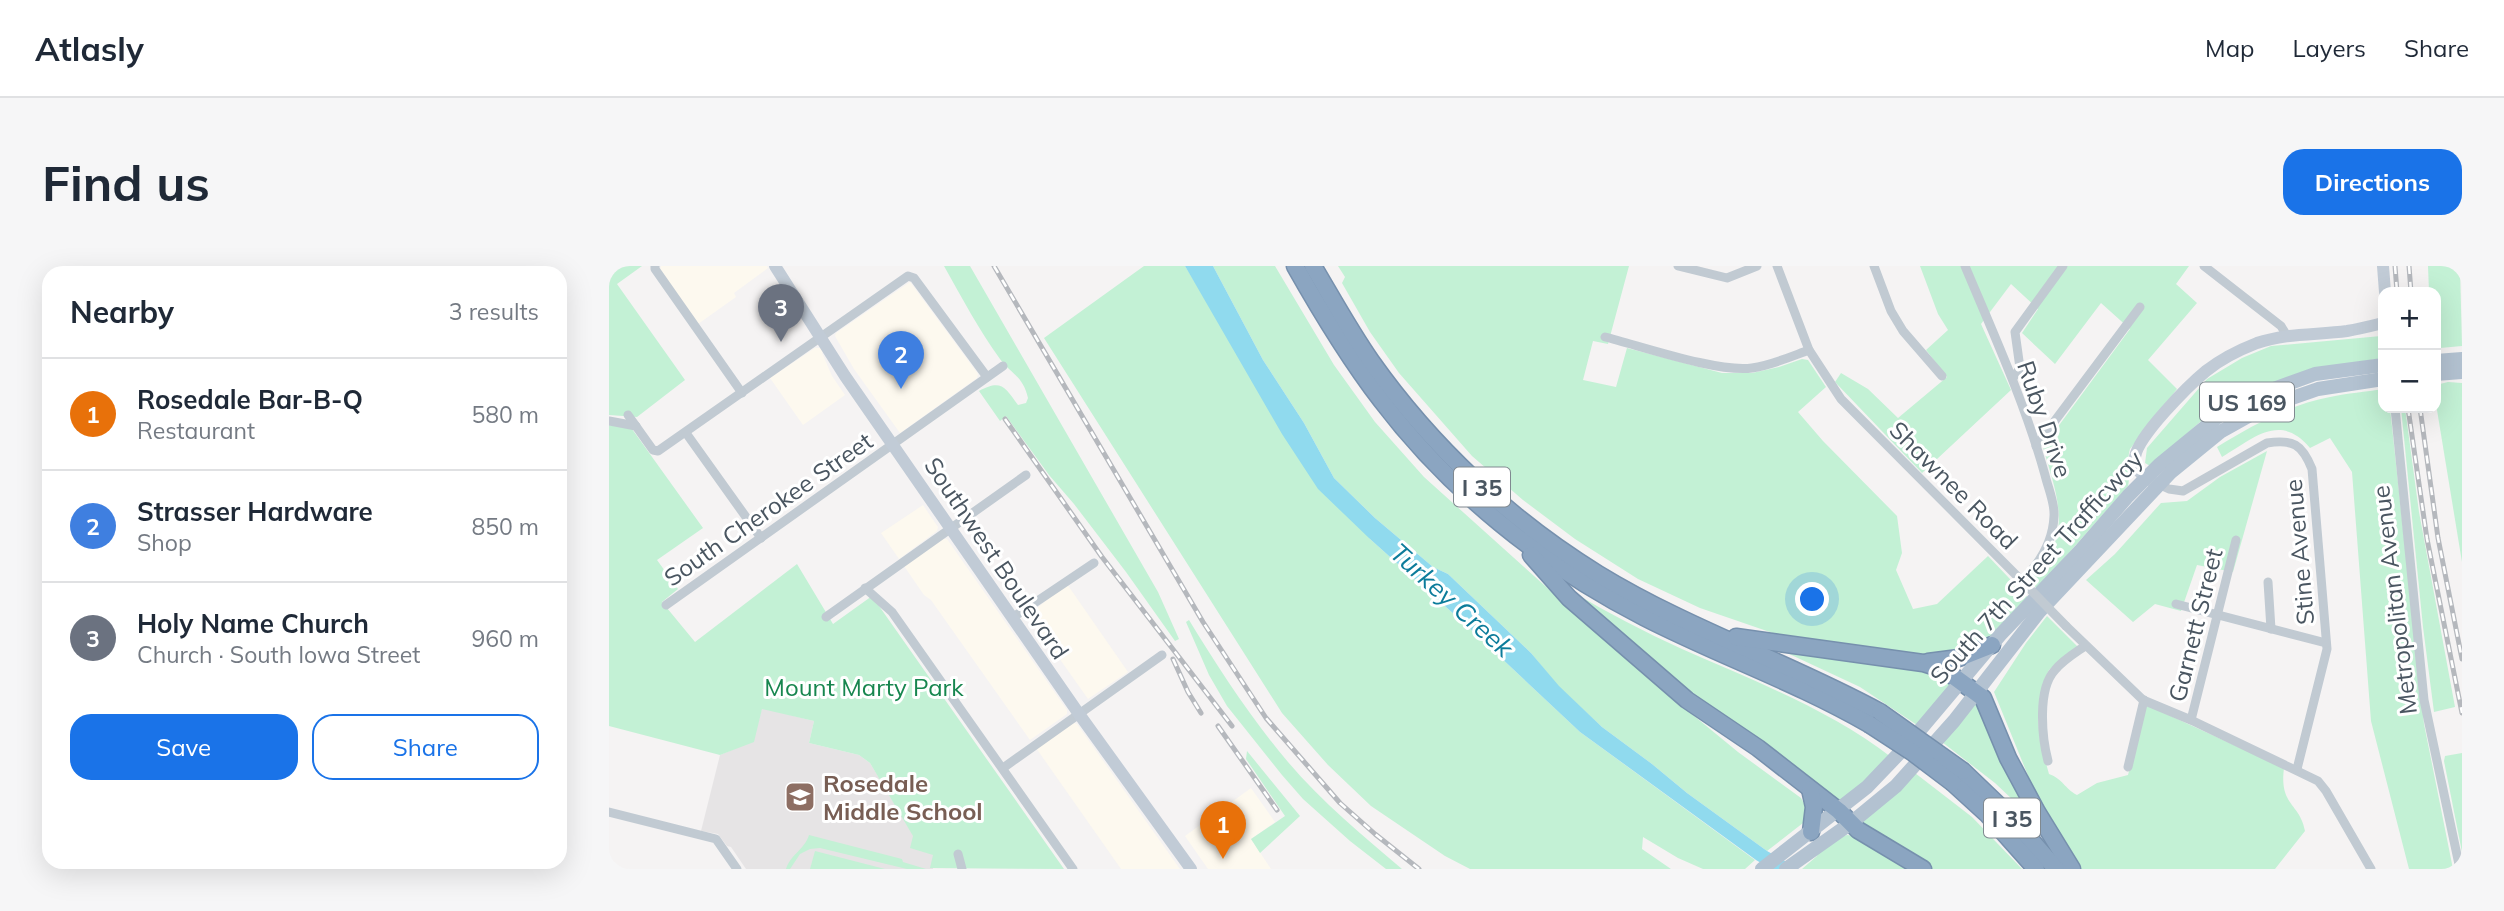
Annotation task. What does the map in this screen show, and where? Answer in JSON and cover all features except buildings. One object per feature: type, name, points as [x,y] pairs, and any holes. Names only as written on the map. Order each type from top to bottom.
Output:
[{"type":"highway","name":"I 35","points":[[1295,266],[1331,329],[1381,401],[1444,472],[1509,530],[1579,580],[1645,618],[1874,718]]},
{"type":"highway","name":"I 35","points":[[1313,266],[1350,328],[1395,393],[1474,480],[1501,504],[1565,553],[1600,575],[1719,635],[1831,685],[1912,752],[1958,777],[2012,818],[2056,869]]},
{"type":"highway","points":[[1509,530],[1569,598],[1661,680],[1810,789],[1858,830],[1923,869]]},
{"type":"highway","points":[[1719,635],[1923,663],[1945,670],[1983,698],[2008,758],[2036,812],[2072,869]]},
{"type":"highway","points":[[1923,663],[1959,658],[1992,645]]},
{"type":"highway","name":"I 35","points":[[1958,777],[2036,869]]},
{"type":"highway","points":[[1810,789],[1814,807],[1810,839]]},
{"type":"main road","name":"Southwest Boulevard","points":[[775,266],[845,376],[1079,715],[1191,869]]},
{"type":"main road","points":[[2383,266],[2385,287]]},
{"type":"main road","points":[[2152,481],[2135,464],[2137,451],[2145,436],[2206,371],[2232,354],[2258,343],[2287,336],[2346,331],[2378,324]]},
{"type":"main road","points":[[2441,361],[2462,359]]},
{"type":"main road","name":"South 7th Street Trafficway","points":[[1845,817],[1867,786],[1909,744],[1992,645],[2220,415],[2268,391],[2315,374],[2377,372]]},
{"type":"main road","points":[[2441,374],[2462,372]]},
{"type":"main road","name":"South 7th Street Trafficway","points":[[1762,869],[1896,786],[1977,693],[2039,612],[2152,481]]},
{"type":"main road","name":"South 7th Street Trafficway","points":[[1786,869],[1810,839]]},
{"type":"street","points":[[1678,266],[1727,278],[1757,266]]},
{"type":"street","name":"Shawnee Road","points":[[1777,266],[1809,350],[1840,399],[2085,646],[2144,700],[2297,769],[2322,784],[2371,869]]},
{"type":"street","points":[[1874,266],[1891,311],[1903,331],[1942,376]]},
{"type":"street","name":"Ruby Drive","points":[[1965,266],[2013,378],[2055,512],[2053,531],[2043,555],[2022,581]]},
{"type":"street","points":[[2013,378],[2020,369],[2015,332],[2063,266]]},
{"type":"street","points":[[2204,266],[2281,326],[2287,336]]},
{"type":"street","points":[[655,268],[742,393]]},
{"type":"street","points":[[628,415],[653,450],[658,451],[908,276],[914,278],[987,377]]},
{"type":"street","points":[[2036,446],[2140,307]]},
{"type":"street","points":[[1605,337],[1725,368],[1750,368],[1781,361],[1809,350]]},
{"type":"street","name":"South Cherokee Street","points":[[666,605],[1003,366]]},
{"type":"street","name":"Metropolitan Avenue","points":[[2395,413],[2424,700],[2460,869]]},
{"type":"street","points":[[609,421],[636,426]]},
{"type":"street","points":[[686,433],[761,538]]},
{"type":"street","name":"Stine Avenue","points":[[2152,481],[2169,489],[2183,491],[2267,443],[2283,440],[2298,446],[2306,454],[2312,469],[2327,649],[2297,769]]},
{"type":"street","points":[[826,617],[1026,475]]},
{"type":"street","name":"Garnett Street","points":[[2191,720],[2236,540]]},
{"type":"street","points":[[1012,618],[1094,563]]},
{"type":"street","points":[[2268,582],[2271,629]]},
{"type":"street","points":[[865,588],[892,612],[1073,869]]},
{"type":"street","points":[[2176,604],[2326,643]]},
{"type":"street","points":[[2048,761],[2043,739],[2048,678],[2056,668],[2085,646]]},
{"type":"street","points":[[1003,768],[1162,655]]},
{"type":"street","points":[[2128,767],[2144,700]]},
{"type":"street","points":[[609,812],[716,839],[737,869]]},
{"type":"street","points":[[958,854],[962,869]]},
{"type":"shaded area","points":[[661,266],[768,268],[734,293],[736,297],[698,324],[660,270]]},
{"type":"shaded area","points":[[910,282],[978,374],[977,378],[900,433],[854,369],[835,336]]},
{"type":"shaded area","points":[[815,348],[824,351],[822,353],[832,376],[845,395],[803,425],[770,378]]},
{"type":"shaded area","points":[[923,505],[938,527],[937,531],[899,559],[881,533]]},
{"type":"shaded area","points":[[942,539],[947,539],[1067,710],[1067,714],[1030,740],[904,566]]},
{"type":"shaded area","points":[[1067,584],[1128,672],[1088,699],[1030,617],[1032,612]]},
{"type":"shaded area","name":"Rosedale Middle School","points":[[762,708],[814,721],[809,743],[859,755],[870,763],[914,836],[933,854],[933,869],[746,869],[718,834],[701,831],[720,755],[753,741]]},
{"type":"shaded area","points":[[1074,723],[1180,869],[1121,869],[1036,748]]},
{"type":"shaded area","points":[[1251,788],[1275,822],[1251,839],[1271,869],[1208,869],[1185,836]]},
{"type":"green space","points":[[609,266],[642,266],[617,284],[685,380],[637,417],[609,415]]},
{"type":"green space","points":[[944,266],[970,266],[1158,592],[1179,639],[1175,641],[1126,572],[1006,416],[1000,421],[979,391],[998,385],[1010,394],[1018,405],[1026,403],[1028,398],[1020,380],[1000,359],[985,337]]},
{"type":"green space","points":[[1144,266],[1185,266],[1217,318],[1370,539],[1580,732],[1755,860],[1745,869],[1703,869],[1643,837],[1642,849],[1671,869],[1470,869],[1445,856],[1371,806],[1328,765],[1282,713],[1044,338]]},
{"type":"green space","points":[[1213,266],[1275,266],[1334,365],[1375,422],[1424,477],[1643,674],[1738,752],[1801,798],[1807,809],[1803,823],[1767,851],[1602,727],[1558,686],[1531,653],[1448,574],[1433,567],[1375,518],[1334,478],[1304,423],[1263,360]]},
{"type":"green space","points":[[1338,266],[1629,266],[1608,344],[1593,341],[1583,380],[1616,387],[1627,348],[1722,373],[1752,373],[1802,359],[1808,360],[1826,387],[1798,412],[1897,516],[1902,553],[1896,570],[1913,609],[1937,604],[1988,556],[2029,599],[1995,636],[1942,658],[1784,637],[1700,608],[1638,579],[1575,539],[1523,500],[1472,456],[1399,373],[1370,332],[1342,283],[1345,277]]},
{"type":"green space","points":[[1920,266],[2189,266],[2176,284],[2197,303],[2148,360],[2177,389],[2130,449],[2128,486],[2037,589],[2030,581],[2052,550],[2059,525],[2057,498],[2043,447],[2130,329],[2101,303],[2055,364],[2022,333],[2038,309],[2011,284],[1981,324],[2011,390],[1922,473],[1835,382],[1841,373],[1868,389],[1898,418],[1947,377],[1926,350],[1948,330],[1938,314]]},
{"type":"green space","points":[[2428,266],[2460,266],[2462,346],[2441,348],[2441,287],[2429,287]]},
{"type":"green space","points":[[2378,336],[2378,359],[2344,364],[2232,401],[2200,422],[2150,466],[2145,463],[2147,448],[2207,379],[2242,358],[2271,346]]},
{"type":"green space","points":[[2462,383],[2462,562],[2437,413],[2441,413],[2441,384]]},
{"type":"green space","points":[[2378,390],[2378,413],[2391,413],[2424,724],[2453,869],[2409,869],[2371,721],[2352,472],[2330,438],[2310,448],[2299,437],[2277,430],[2256,436],[2222,457],[2217,447],[2285,411],[2336,396]]},
{"type":"green space","points":[[2402,413],[2406,413],[2419,512],[2455,707],[2434,712]]},
{"type":"green space","name":"Mount Marty Park","points":[[609,425],[632,429],[703,528],[657,560],[678,589],[662,602],[695,642],[797,564],[833,624],[872,596],[1064,869],[930,868],[933,855],[910,848],[913,836],[870,763],[859,755],[809,743],[814,721],[762,709],[754,742],[720,755],[609,726]]},
{"type":"green space","points":[[2267,451],[2233,572],[2197,565],[2181,611],[2155,604],[2133,622],[2086,580],[2115,554],[2161,503],[2187,501],[2220,477]]},
{"type":"green space","points":[[1573,592],[1654,636],[1817,710],[1891,757],[1840,804],[1704,708]]},
{"type":"green space","points":[[2047,616],[2078,647],[2049,670],[2043,683],[2038,719],[2040,742],[2049,774],[2077,795],[2097,783],[2128,775],[2146,707],[2149,706],[2284,768],[2284,790],[2305,831],[2275,869],[2079,869],[2040,805],[1994,692]]},
{"type":"green space","points":[[1189,620],[1235,692],[1288,762],[1328,804],[1402,869],[1386,869],[1350,841],[1303,799],[1282,775],[1227,706],[1209,675],[1186,622]]},
{"type":"green space","points":[[1786,648],[1944,674],[1952,685],[1917,725],[1860,687],[1785,652]]},
{"type":"green space","points":[[1978,701],[2031,817],[1995,783],[1942,742]]},
{"type":"green space","points":[[1247,751],[1300,816],[1260,853],[1251,839],[1285,816],[1246,759]]},
{"type":"green space","points":[[2462,753],[2462,852],[2444,761],[2445,756]]},
{"type":"green space","points":[[1915,773],[1972,817],[2022,869],[1930,869],[1862,824],[1862,821]]},
{"type":"green space","points":[[809,835],[902,859],[903,862],[926,869],[907,869],[820,848],[800,854],[790,869],[786,869]]},
{"type":"green space","points":[[1847,835],[1855,836],[1910,869],[1802,869],[1818,852]]},
{"type":"green space","points":[[815,851],[885,869],[810,869]]},
{"type":"water","name":"Turkey Creek","points":[[1185,266],[1213,266],[1263,360],[1304,423],[1334,478],[1375,518],[1433,567],[1448,574],[1531,653],[1559,686],[1602,727],[1767,851],[1799,869],[1771,869],[1756,860],[1580,732],[1318,489],[1282,434]]},
{"type":"railway","points":[[994,266],[1203,622],[1266,718],[1340,803],[1419,869]]},
{"type":"railway","points":[[2395,266],[2397,287]]},
{"type":"railway","points":[[2409,266],[2411,287]]},
{"type":"railway","points":[[2409,413],[2427,539],[2462,713]]},
{"type":"railway","points":[[2421,413],[2438,538],[2462,659]]},
{"type":"railway","points":[[1005,419],[1102,557],[1232,726]]},
{"type":"railway","points":[[1173,659],[1201,713]]},
{"type":"railway","points":[[1218,726],[1277,810]]},
{"type":"place","name":"Holy Name Church","points":[[781,342]]},
{"type":"place","name":"Strasser Hardware","points":[[901,389]]},
{"type":"place","name":"Rosedale Middle School","points":[[800,797]]},
{"type":"place","name":"Rosedale Bar-B-Q","points":[[1223,859]]}]
